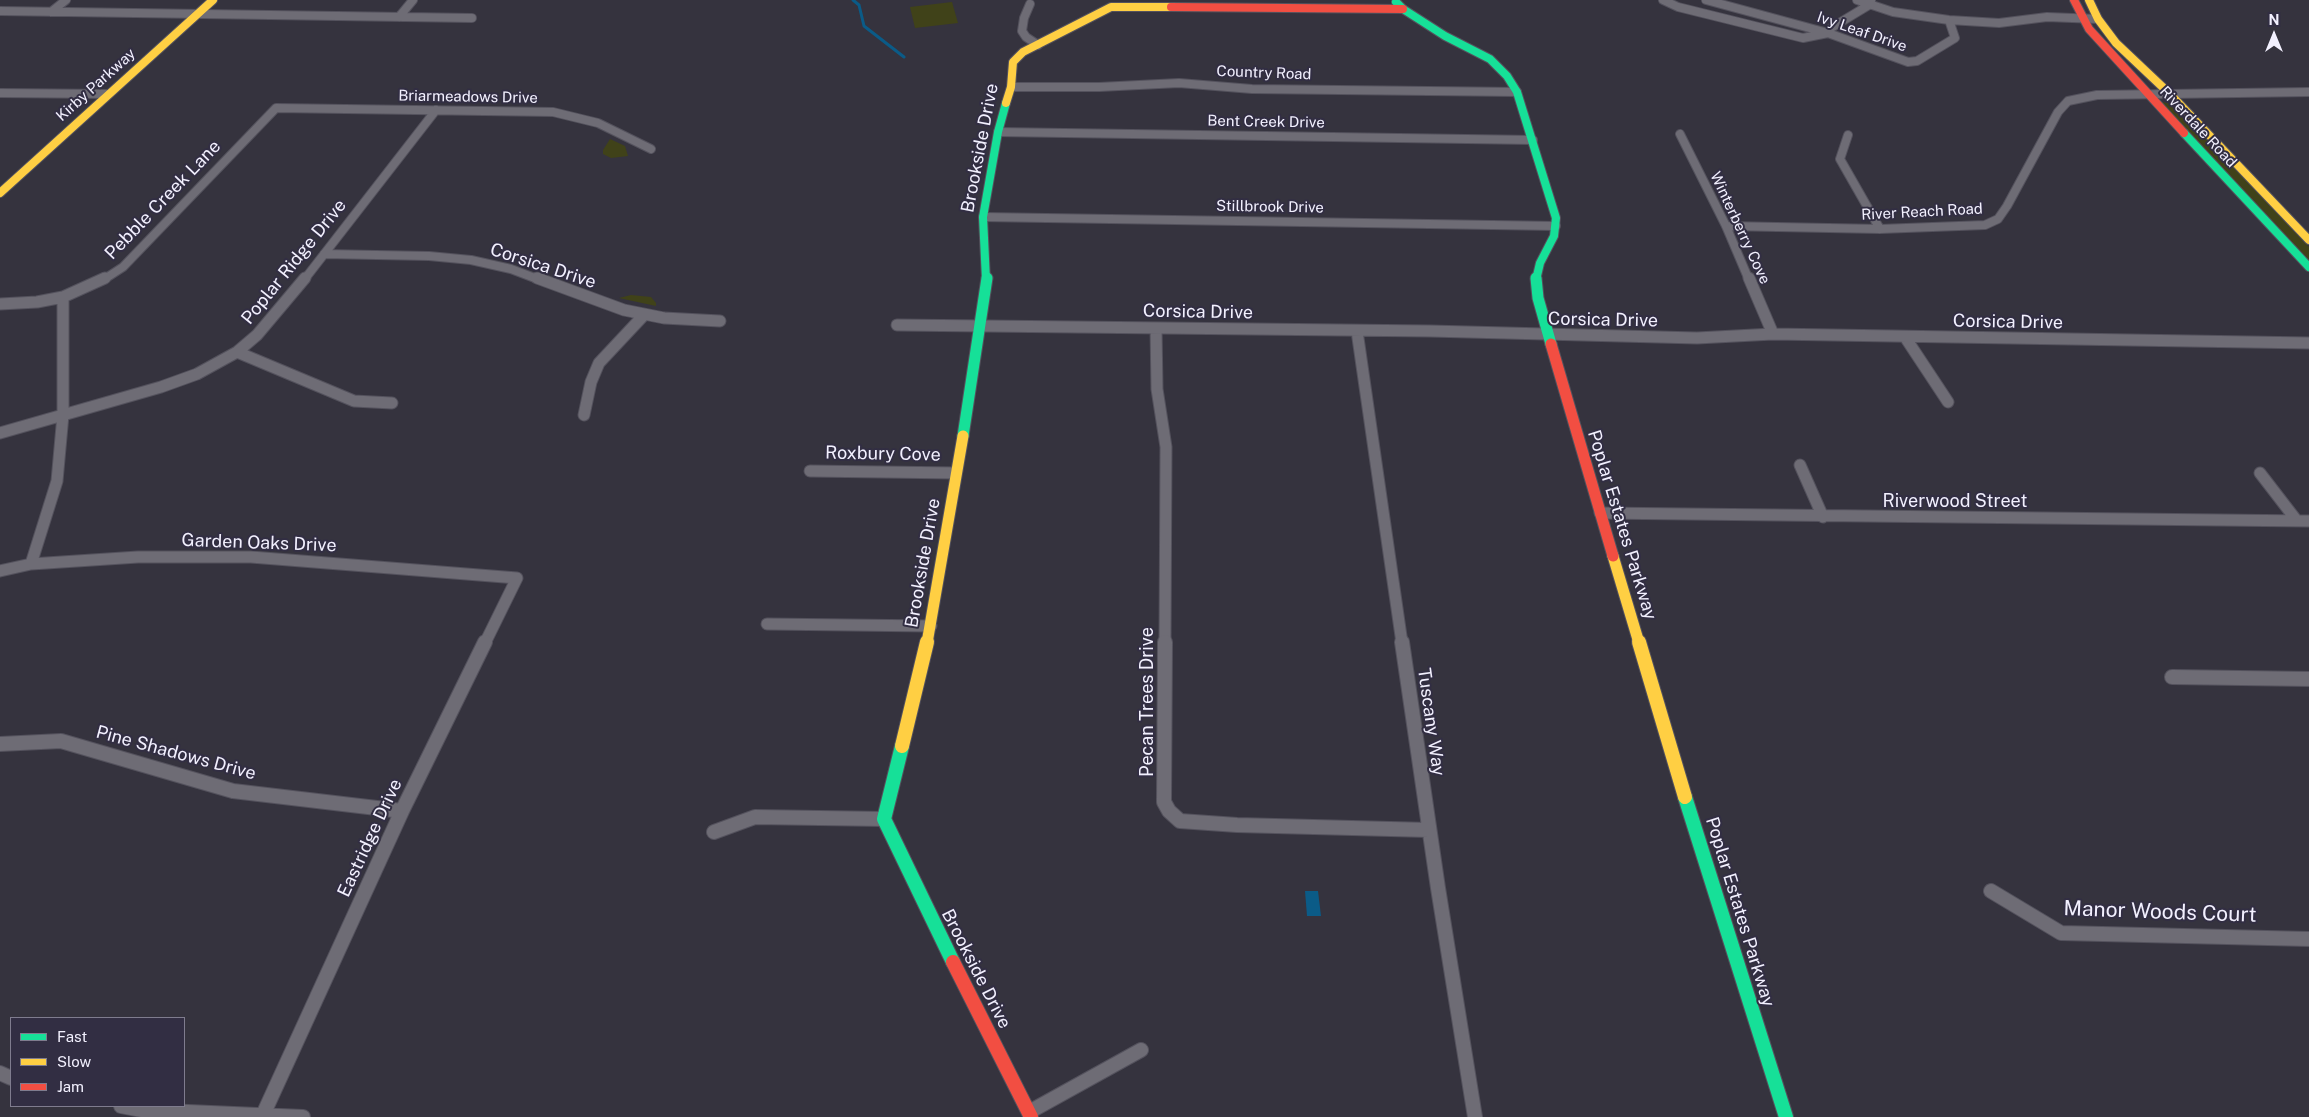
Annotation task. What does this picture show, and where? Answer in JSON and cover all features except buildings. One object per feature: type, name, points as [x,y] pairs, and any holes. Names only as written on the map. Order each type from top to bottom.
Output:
[{"type":"street","points":[[51,12],[66,0]]},
{"type":"street","name":"Kirby Parkway","points":[[2,190],[213,0]]},
{"type":"street","points":[[399,17],[413,0]]},
{"type":"street","points":[[1394,0],[1403,9],[1445,36],[1490,59],[1507,76],[1517,92],[1533,140],[1555,212],[1556,226]]},
{"type":"street","points":[[1663,0],[1678,7],[1794,38],[1812,38],[1828,33],[1831,28],[1870,2]]},
{"type":"street","name":"Ivy Leaf Drive","points":[[1706,0],[1828,33],[1896,60],[1913,62],[1955,38],[1948,20]]},
{"type":"street","points":[[1857,0],[1870,2],[1905,15],[1948,20],[1999,23],[2047,17],[2098,19]]},
{"type":"street","name":"Riverdale Road","points":[[2074,0],[2098,42],[2309,268]]},
{"type":"street","name":"Riverdale Road","points":[[2089,0],[2108,35],[2171,95],[2309,240]]},
{"type":"street","points":[[1030,4],[1024,18],[1022,32],[1026,38],[1038,45],[1111,7],[1403,9]]},
{"type":"street","points":[[0,12],[472,18]]},
{"type":"street","name":"Brookside Drive","points":[[1030,1114],[928,912],[884,819],[931,626],[987,276],[983,217],[998,132],[1011,87],[1015,58],[1038,45]]},
{"type":"street","name":"Country Road","points":[[1011,87],[1099,87],[1179,83],[1252,90],[1517,92]]},
{"type":"street","name":"River Reach Road","points":[[1726,226],[1880,229],[1985,225],[1998,219],[2062,106],[2068,102],[2086,96],[2309,92]]},
{"type":"street","points":[[0,93],[108,94]]},
{"type":"street","name":"Briarmeadows Drive","points":[[276,108],[524,111],[566,114],[598,123],[651,149]]},
{"type":"street","name":"Pebble Creek Lane","points":[[63,296],[99,282],[124,267],[269,113],[276,108]]},
{"type":"street","name":"Poplar Ridge Drive","points":[[0,433],[179,382],[237,352],[270,322],[436,110]]},
{"type":"street","name":"Bent Creek Drive","points":[[998,132],[1533,140]]},
{"type":"street","name":"Winterberry Cove","points":[[1680,134],[1726,226],[1773,334]]},
{"type":"street","points":[[1848,135],[1840,159],[1880,229]]},
{"type":"street","name":"Stillbrook Drive","points":[[983,217],[1556,226]]},
{"type":"street","name":"Poplar Estates Parkway","points":[[1556,226],[1536,276],[1538,298],[1660,718],[1786,1117]]},
{"type":"street","name":"Corsica Drive","points":[[324,254],[429,256],[471,260],[511,269],[614,307],[644,315],[720,321]]},
{"type":"street","points":[[0,304],[37,302],[63,296],[63,414],[56,482],[31,564]]},
{"type":"street","points":[[584,415],[591,382],[599,363],[614,344],[644,315]]},
{"type":"street","name":"Corsica Drive","points":[[897,324],[1697,338],[1773,334],[2309,343]]},
{"type":"street","name":"Pecan Trees Drive","points":[[1156,328],[1157,389],[1166,447],[1164,802],[1169,811],[1180,821],[1237,825],[1429,830]]},
{"type":"street","name":"Tuscany Way","points":[[1357,331],[1429,830],[1475,1117]]},
{"type":"street","points":[[1905,337],[1948,402]]},
{"type":"street","points":[[237,352],[354,401],[392,403]]},
{"type":"street","points":[[1800,464],[1822,517]]},
{"type":"street","name":"Roxbury Cove","points":[[810,471],[956,473]]},
{"type":"street","points":[[2260,473],[2297,521]]},
{"type":"street","name":"Riverwood Street","points":[[1600,513],[2309,521]]},
{"type":"street","name":"Garden Oaks Drive","points":[[0,571],[31,564],[138,557],[251,557],[517,578]]},
{"type":"street","name":"Eastridge Drive","points":[[262,1116],[402,811],[517,578]]},
{"type":"street","points":[[767,624],[931,626]]},
{"type":"street","points":[[2172,677],[2309,679]]},
{"type":"street","name":"Pine Shadows Drive","points":[[0,744],[61,741],[232,791],[402,811]]},
{"type":"street","points":[[714,832],[755,817],[884,819]]},
{"type":"street","name":"Manor Woods Court","points":[[1990,891],[2061,934],[2309,939]]},
{"type":"street","points":[[1030,1114],[1141,1050]]},
{"type":"street","points":[[126,1107],[142,1110],[303,1117]]},
{"type":"green space","points":[[952,2],[958,23],[915,28],[910,7]]},
{"type":"green space","points":[[2161,102],[2168,103],[2189,125],[2206,138],[2309,247],[2309,260]]},
{"type":"green space","points":[[610,139],[625,146],[628,156],[611,158],[603,154],[603,150]]},
{"type":"green space","points":[[631,295],[651,297],[656,306],[619,298]]},
{"type":"water","points":[[1305,891],[1318,891],[1321,916],[1307,916]]},
{"type":"waterway","points":[[853,0],[859,5],[864,26],[904,57]]},
{"type":"traffic: fast","points":[[1396,2],[1403,9],[1445,36],[1490,59],[1507,76],[1517,92],[1556,218],[1554,236],[1540,263],[1536,276],[1538,298],[1551,344]]},
{"type":"traffic: fast","points":[[963,436],[987,276],[983,217],[998,132],[1006,103]]},
{"type":"traffic: fast","points":[[2184,133],[2309,267]]},
{"type":"traffic: fast","points":[[902,746],[884,819],[953,962]]},
{"type":"traffic: fast","points":[[1685,797],[1786,1117]]},
{"type":"traffic: slow","points":[[0,193],[213,0]]},
{"type":"traffic: slow","points":[[2089,0],[2098,19],[2116,43],[2171,95],[2309,240]]},
{"type":"traffic: slow","points":[[1006,103],[1011,87],[1013,62],[1023,52],[1111,7],[1171,7]]},
{"type":"traffic: slow","points":[[902,746],[931,626],[963,436]]},
{"type":"traffic: slow","points":[[1613,556],[1685,797]]},
{"type":"traffic: jam","points":[[2074,0],[2089,29],[2184,133]]},
{"type":"traffic: jam","points":[[1171,7],[1403,9]]},
{"type":"traffic: jam","points":[[1551,344],[1613,556]]},
{"type":"traffic: jam","points":[[953,962],[1031,1117]]}]
